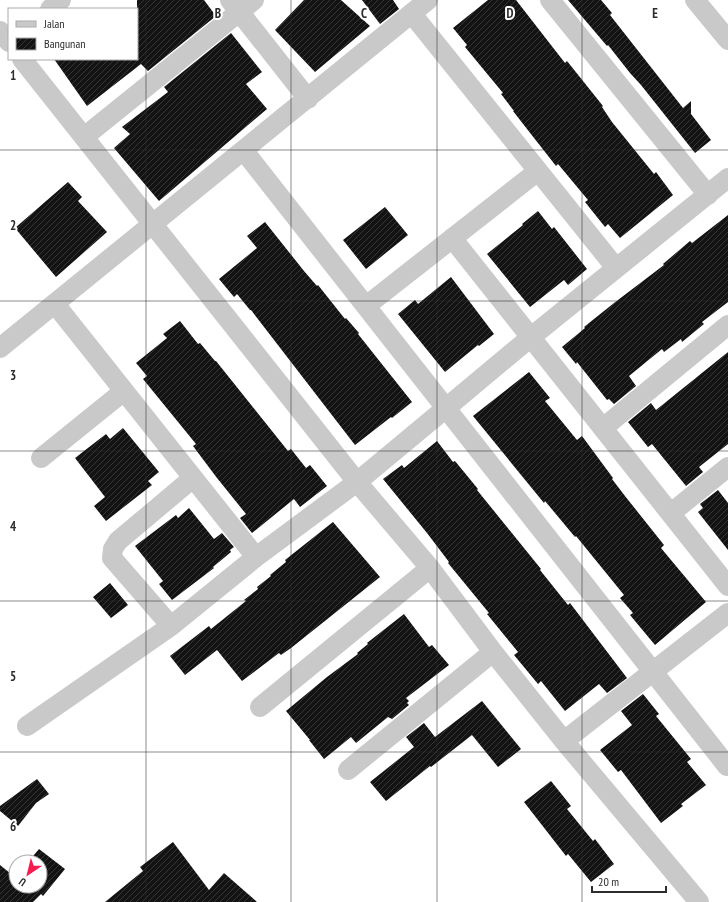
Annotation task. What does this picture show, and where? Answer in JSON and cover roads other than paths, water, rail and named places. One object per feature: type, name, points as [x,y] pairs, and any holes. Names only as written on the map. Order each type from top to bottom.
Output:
[{"type":"street","points":[[51,8],[61,0]]},
{"type":"street","points":[[0,348],[428,0]]},
{"type":"street","points":[[550,0],[708,195]]},
{"type":"street","points":[[695,0],[728,40]]},
{"type":"street","points":[[84,138],[241,4],[308,99]]},
{"type":"street","points":[[412,14],[616,268]]},
{"type":"street","points":[[23,60],[357,482],[430,568],[493,652],[564,741],[699,902]]},
{"type":"street","points":[[244,151],[727,766]]},
{"type":"street","points":[[366,306],[538,171]]},
{"type":"street","points":[[26,726],[171,626],[256,557],[357,482],[531,337],[728,178]]},
{"type":"street","points":[[452,238],[728,586]]},
{"type":"street","points":[[55,304],[256,557]]},
{"type":"street","points":[[603,428],[728,325]]},
{"type":"street","points":[[41,458],[124,391]]},
{"type":"street","points":[[671,513],[728,466]]},
{"type":"street","points":[[171,626],[112,558],[113,549],[118,541],[193,478]]},
{"type":"street","points":[[260,706],[430,568]]},
{"type":"street","points":[[564,741],[728,613]]},
{"type":"street","points":[[348,770],[493,652]]}]
